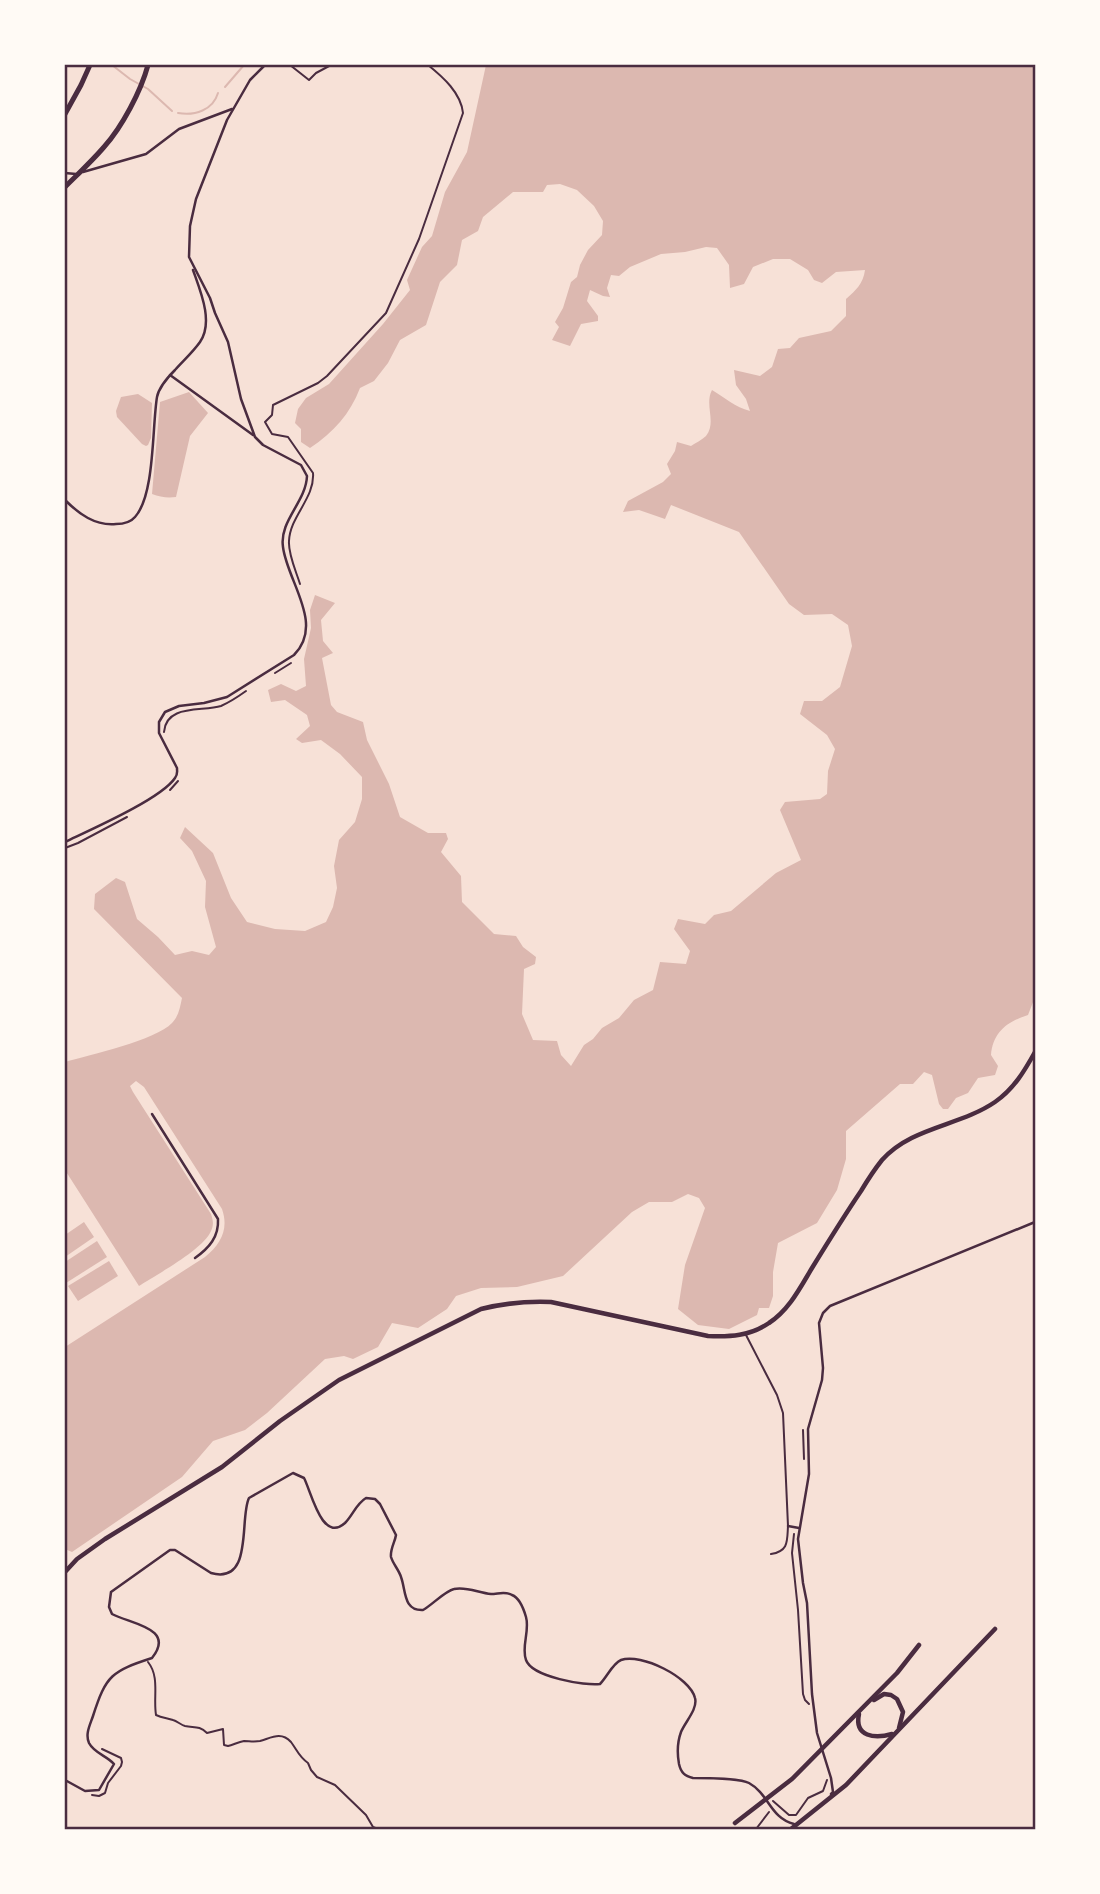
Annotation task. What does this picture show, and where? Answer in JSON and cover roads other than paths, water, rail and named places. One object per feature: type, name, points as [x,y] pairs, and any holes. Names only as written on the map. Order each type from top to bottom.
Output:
[{"type":"highway","points":[[65,114],[90,65]]},
{"type":"highway","points":[[65,187],[106,146],[125,117],[145,78],[148,65]]},
{"type":"main road","points":[[65,1572],[77,1559],[105,1539],[222,1467],[340,1380],[481,1309],[507,1303],[551,1302],[708,1336],[728,1337],[746,1334],[769,1323],[787,1307],[884,1158],[907,1140],[997,1101],[1014,1085],[1035,1052]]},
{"type":"main road","points":[[792,1829],[846,1785],[995,1629]]},
{"type":"main road","points":[[735,1823],[792,1779],[897,1673],[919,1645]]},
{"type":"main road","points":[[867,1704],[884,1694],[897,1699],[903,1712],[897,1732]]},
{"type":"main road","points":[[860,1712],[857,1722],[867,1734],[877,1738],[897,1732]]},
{"type":"street","points":[[65,500],[90,520],[108,525],[126,523],[135,518],[143,504],[148,483],[158,393],[170,375],[202,340],[206,319],[188,250],[196,199],[232,109],[250,80],[265,65]]},
{"type":"street","points":[[65,173],[76,174],[146,154],[179,129],[232,109]]},
{"type":"street","points":[[191,263],[210,298],[228,342],[241,399],[255,437]]},
{"type":"street","points":[[65,842],[140,804],[175,778],[177,768],[159,733],[159,722],[165,712],[179,706],[227,697],[299,650],[306,629],[306,619],[285,557],[283,541],[285,528],[305,488],[307,476],[300,465],[263,445],[199,394],[170,375]]},
{"type":"street","points":[[152,1114],[217,1214],[219,1224],[215,1237],[195,1258]]},
{"type":"street","points":[[65,1780],[85,1791],[99,1790],[102,1787],[114,1765],[109,1758],[92,1748],[88,1738],[96,1704],[113,1676],[123,1668],[152,1658],[159,1647],[158,1636],[143,1625],[113,1614],[109,1607],[111,1592],[170,1550],[175,1550],[211,1573],[230,1571],[237,1564],[245,1539],[245,1507],[249,1498],[293,1473],[304,1478],[321,1520],[330,1527],[338,1528],[343,1525],[366,1498],[375,1499],[380,1504],[396,1535],[391,1548],[392,1559],[401,1577],[406,1600],[415,1609],[423,1610],[452,1589],[512,1594],[522,1606],[527,1619],[525,1658],[531,1667],[546,1675],[590,1685],[600,1684],[620,1660],[628,1659],[664,1668],[689,1688],[695,1699],[678,1741],[677,1755],[681,1772],[693,1778],[741,1780],[761,1793],[778,1817],[793,1824],[809,1817],[833,1792],[817,1733],[807,1603],[798,1539],[809,1474],[808,1429],[822,1380],[823,1359],[818,1323],[830,1306],[1035,1222]]},
{"type":"street","points":[[788,1526],[799,1528]]},
{"type":"lane","points":[[746,1334],[777,1395],[783,1413],[788,1526],[783,1550],[771,1554]]},
{"type":"waterway","points":[[112,65],[148,89],[172,111]]},
{"type":"waterway","points":[[225,87],[244,65]]},
{"type":"waterway","points":[[178,113],[191,114],[208,108],[218,93]]}]
